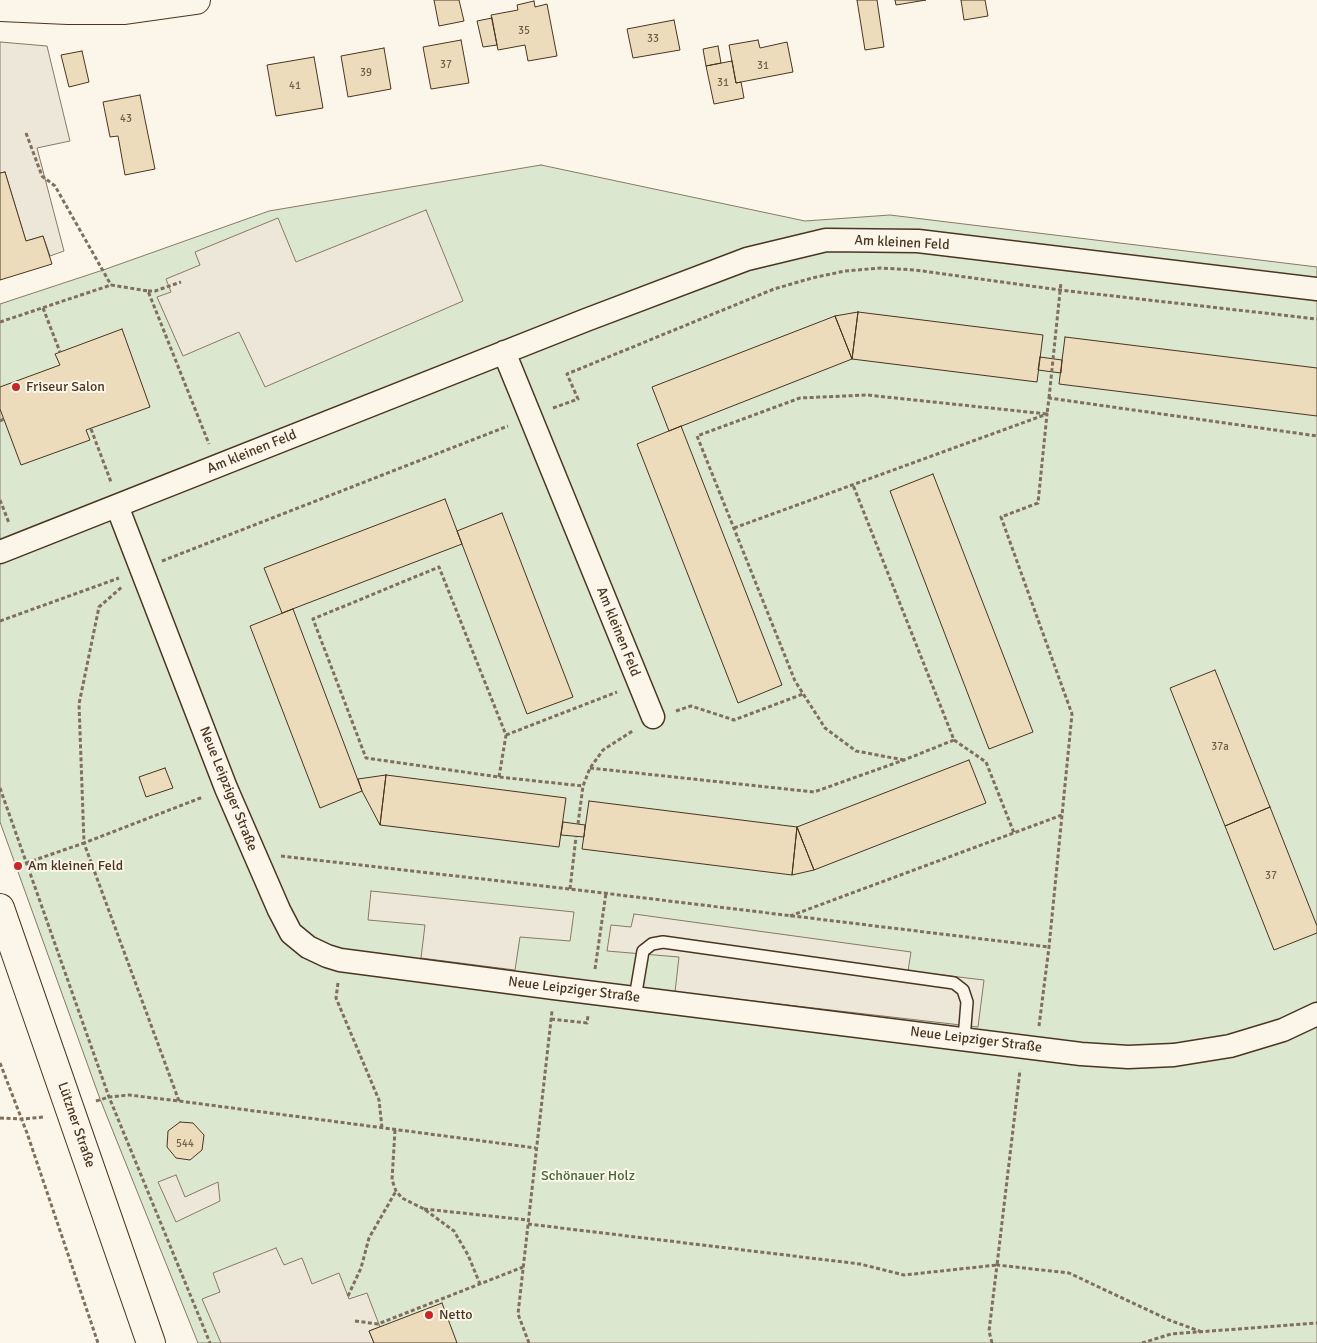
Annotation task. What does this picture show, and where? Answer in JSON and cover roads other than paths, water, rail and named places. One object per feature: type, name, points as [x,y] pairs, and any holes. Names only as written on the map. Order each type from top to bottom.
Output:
[{"type":"main road","points":[[0,7],[125,10],[196,0]]},
{"type":"main road","name":"Lützner Straße","points":[[0,908],[151,1343]]},
{"type":"street","name":"Am kleinen Feld","points":[[0,552],[504,352],[747,260],[826,240],[918,242],[1317,289]]},
{"type":"street","name":"Am kleinen Feld","points":[[504,352],[653,718]]},
{"type":"street","name":"Neue Leipziger Straße","points":[[119,505],[226,788],[279,910],[291,932],[308,947],[326,956],[340,960],[554,988],[1082,1054],[1128,1057],[1174,1055],[1230,1046],[1283,1030],[1317,1014]]},
{"type":"lane","points":[[635,998],[643,951],[652,944],[663,942],[954,983],[963,990],[967,1002],[964,1039]]},
{"type":"place","name":"Friseur Salon","points":[[16,387]]},
{"type":"place","name":"Am kleinen Feld","points":[[18,866]]},
{"type":"place","name":"Netto","points":[[429,1315]]},
{"type":"park label","name":"Schönauer Holz","points":[[588,1176]]}]
